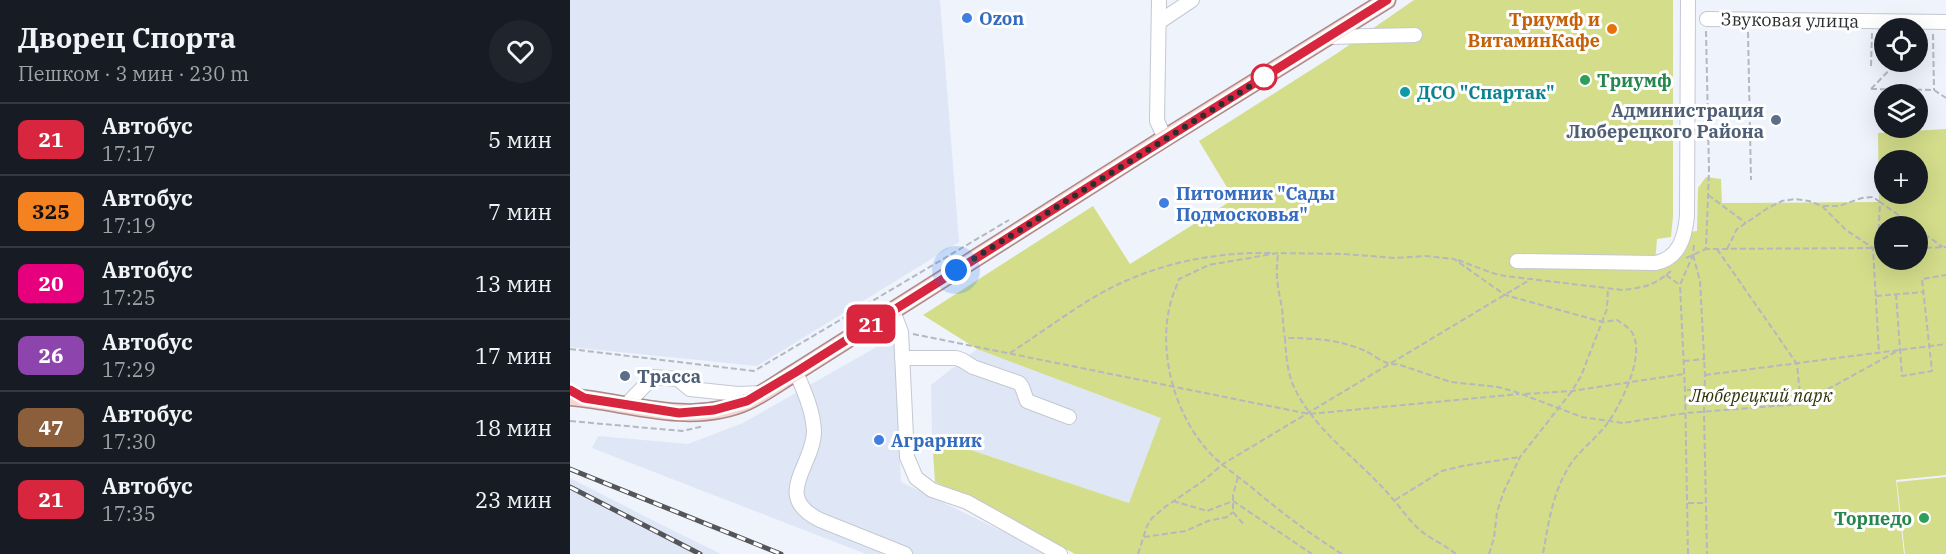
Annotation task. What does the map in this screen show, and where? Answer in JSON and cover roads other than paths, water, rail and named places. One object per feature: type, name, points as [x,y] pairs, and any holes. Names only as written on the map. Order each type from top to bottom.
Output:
[{"type":"main road","points":[[575,395],[679,413],[714,410],[747,401],[1387,0]]},
{"type":"street","points":[[1159,0],[1158,121],[1165,138]]},
{"type":"street","points":[[1159,22],[1192,0]]},
{"type":"street","points":[[1517,261],[1655,263],[1664,262],[1676,252],[1686,231],[1688,0]]},
{"type":"street","name":"Звуковая улица","points":[[1706,24],[1748,20],[1940,22]]},
{"type":"street","points":[[1328,37],[1415,35]]},
{"type":"street","points":[[893,311],[901,332],[907,457],[916,478],[932,490],[967,502],[1060,554]]},
{"type":"street","points":[[902,358],[947,357],[962,360],[973,367],[1019,383],[1026,401],[1069,417]]},
{"type":"street","points":[[796,372],[812,416],[814,433],[811,449],[796,485],[795,496],[800,505],[808,514],[820,520],[905,554]]},
{"type":"street","points":[[626,405],[653,377],[678,379],[690,389],[738,394],[762,393]]},
{"type":"railway","points":[[570,469],[781,554]]},
{"type":"railway","points":[[570,487],[700,554]]},
{"type":"place","name":"Ozon","points":[[967,18]]},
{"type":"place","name":"Триумф и ВитаминКафе","points":[[1612,29]]},
{"type":"place","name":"Триумф","points":[[1585,80]]},
{"type":"place","name":"ДСО \"Спартак\"","points":[[1405,92]]},
{"type":"place","name":"Администрация Люберецкого Района","points":[[1776,120]]},
{"type":"place","name":"Питомник \"Сады Подмосковья\"","points":[[1164,203]]},
{"type":"place","name":"Трасса","points":[[625,376]]},
{"type":"place","name":"Аграрник","points":[[879,440]]},
{"type":"place","name":"Торпедо","points":[[1924,518]]},
{"type":"park label","name":"Люберецкий парк","points":[[1761,395]]}]
